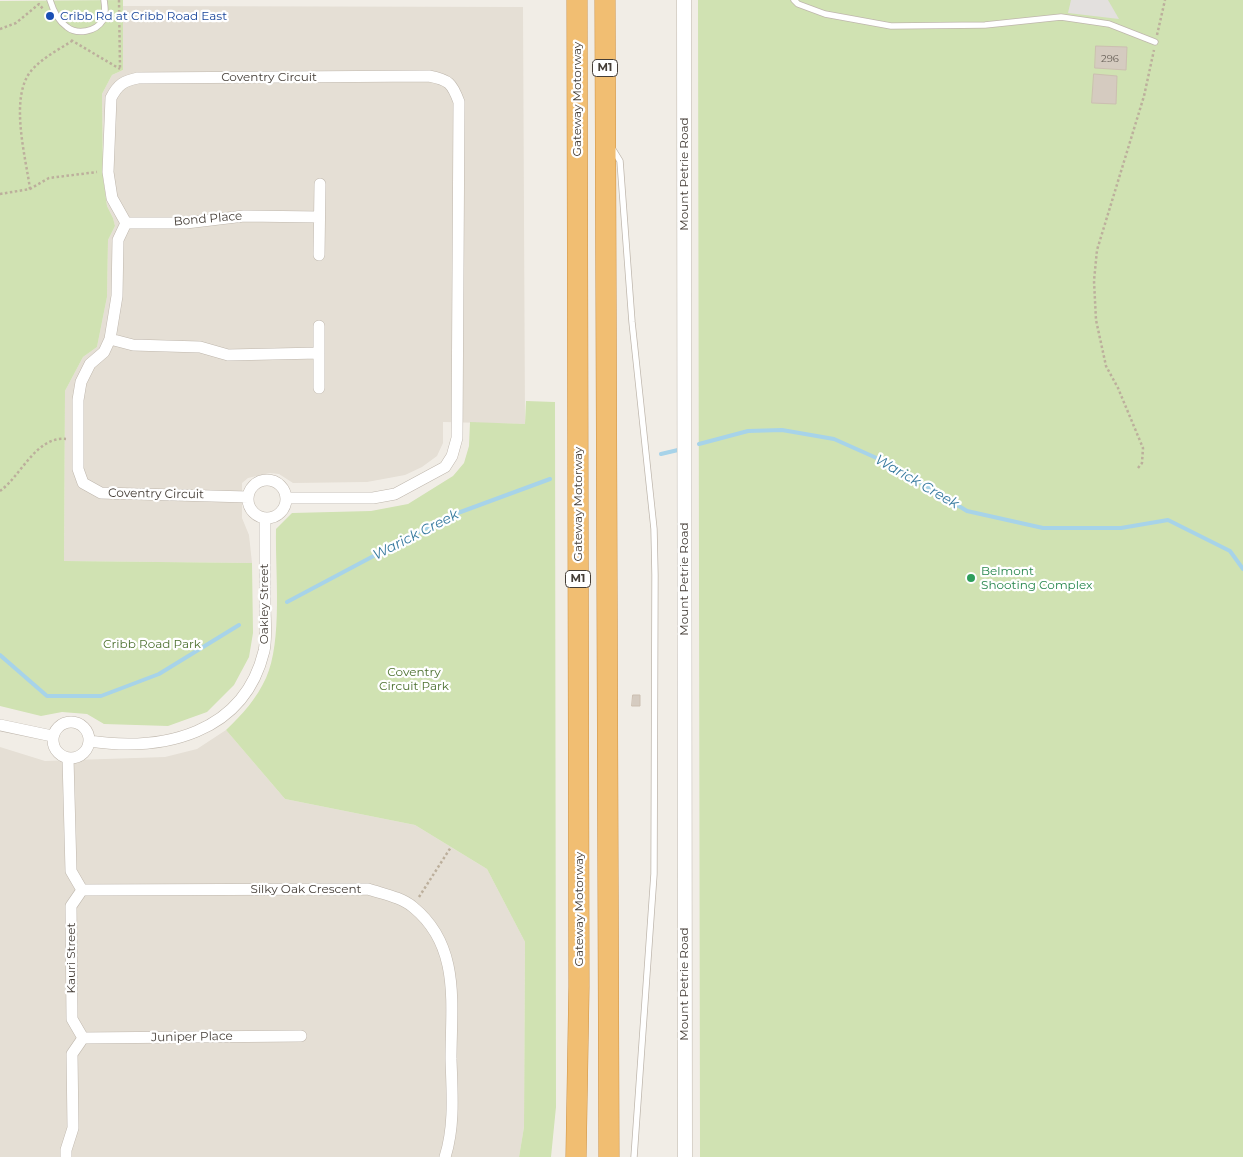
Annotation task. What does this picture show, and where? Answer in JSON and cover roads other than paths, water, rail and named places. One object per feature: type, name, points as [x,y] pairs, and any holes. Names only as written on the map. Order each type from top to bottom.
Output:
[{"type":"highway","name":"Gateway Motorway","points":[[576,1157],[579,986],[577,0]]},
{"type":"highway","name":"M1","points":[[605,0],[608,1157]]},
{"type":"street","name":"Mount Petrie Road","points":[[684,0],[685,1157]]},
{"type":"street","name":"Coventry Circuit","points":[[248,497],[101,493],[83,483],[78,469],[78,400],[81,382],[90,364],[104,352],[110,339],[117,296],[118,240],[126,223],[112,198],[108,172],[111,98],[117,87],[125,80],[138,78],[429,76],[443,79],[453,86],[459,102],[457,438],[452,456],[444,467],[395,494],[373,498],[286,498]]},
{"type":"street","points":[[319,255],[320,184]]},
{"type":"street","name":"Bond Place","points":[[126,223],[186,223],[244,216],[319,217]]},
{"type":"street","points":[[319,326],[319,388]]},
{"type":"street","points":[[110,339],[133,345],[200,347],[228,355],[319,353]]},
{"type":"street","points":[[268,480],[281,486],[286,498],[285,506],[280,513],[265,518],[252,511],[248,497],[255,485],[268,480]]},
{"type":"street","name":"Oakley Street","points":[[89,741],[110,744],[182,737],[206,729],[227,712],[245,693],[257,672],[264,650],[265,518]]},
{"type":"street","points":[[73,722],[85,728],[89,741],[82,754],[68,758],[55,750],[52,736],[60,725],[73,722]]},
{"type":"street","points":[[0,725],[52,736]]},
{"type":"street","points":[[68,758],[70,870],[82,890]]},
{"type":"street","name":"Silky Oak Crescent","points":[[82,890],[368,889],[398,898],[413,906],[440,939],[448,960],[451,983],[452,1117],[450,1142],[445,1157]]},
{"type":"street","name":"Kauri Street","points":[[82,890],[71,906],[72,1019],[83,1038]]},
{"type":"street","name":"Juniper Place","points":[[83,1038],[301,1036]]},
{"type":"street","points":[[66,1157],[66,1150],[73,1128],[72,1054],[83,1038]]},
{"type":"lane","points":[[50,0],[55,13],[65,26],[80,32],[94,28],[103,20],[104,0]]},
{"type":"lane","points":[[794,0],[798,4],[825,14],[892,26],[985,25],[1061,17],[1109,24],[1156,42]]},
{"type":"lane","points":[[605,135],[620,160],[636,370],[654,530],[654,882],[634,1157]]},
{"type":"waterway","name":"Warick Creek","points":[[699,444],[748,431],[782,430],[834,439],[890,464],[967,511],[1043,528],[1121,528],[1168,520],[1230,551],[1243,569]]},
{"type":"waterway","name":"Warick Creek","points":[[661,454],[678,450]]},
{"type":"waterway","name":"Warick Creek","points":[[287,602],[447,517],[550,479]]},
{"type":"waterway","name":"Warick Creek","points":[[0,655],[47,696],[101,696],[159,674],[239,625]]},
{"type":"place","name":"Cribb Rd at Cribb Road East","points":[[50,16]]},
{"type":"place","name":"Belmont Shooting Complex","points":[[971,578]]},
{"type":"park label","name":"Cribb Road Park","points":[[152,644]]},
{"type":"park label","name":"Coventry Circuit Park","points":[[414,679]]}]
